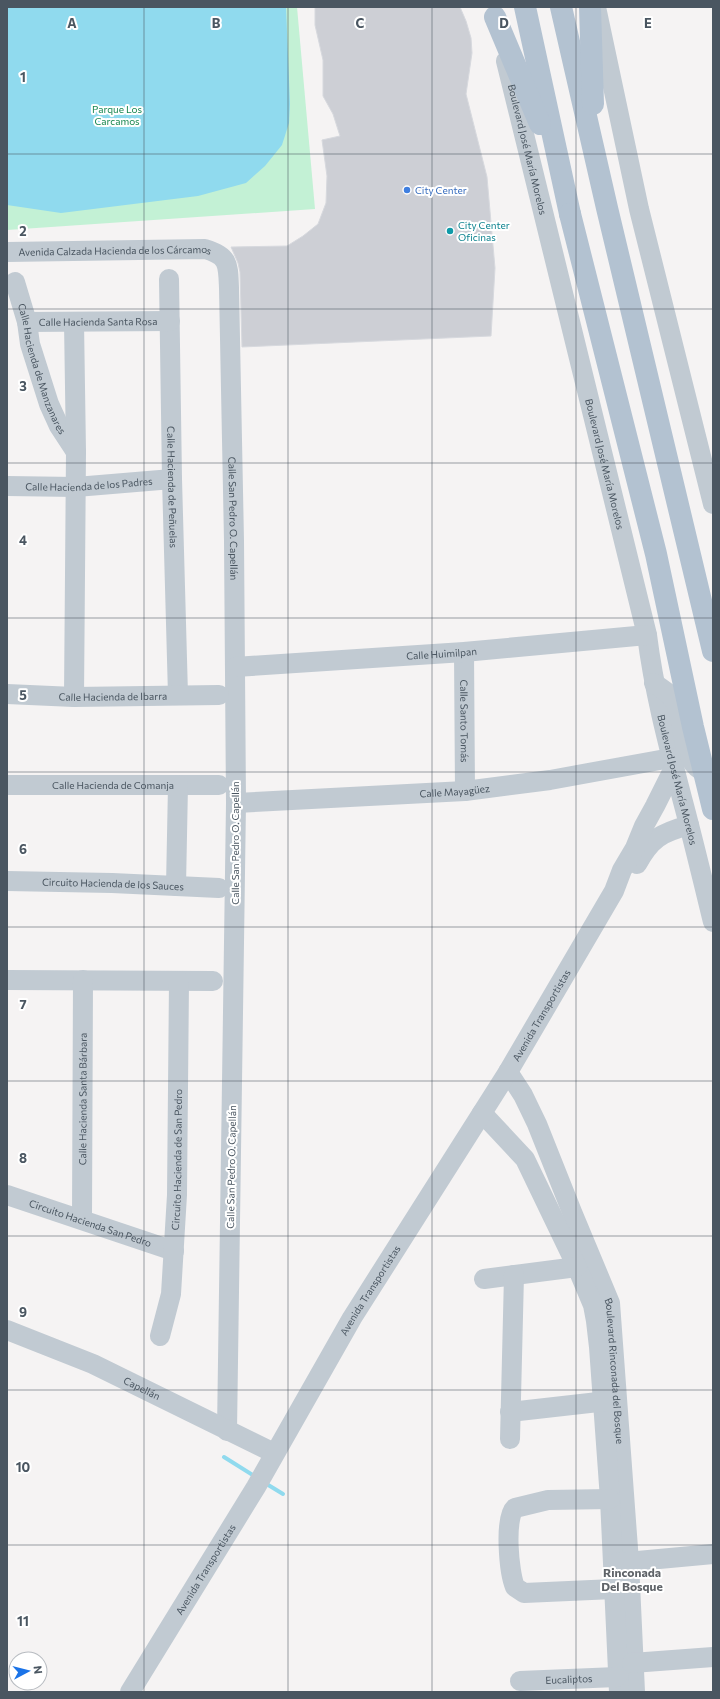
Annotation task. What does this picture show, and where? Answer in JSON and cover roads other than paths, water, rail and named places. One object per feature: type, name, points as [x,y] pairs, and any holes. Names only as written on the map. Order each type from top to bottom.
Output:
[{"type":"main road","points":[[525,7],[561,176],[656,554],[692,727],[713,809]]},
{"type":"main road","points":[[561,7],[607,208],[713,651]]},
{"type":"main road","points":[[590,7],[594,152]]},
{"type":"main road","points":[[494,12],[561,176]]},
{"type":"street","points":[[596,7],[639,209],[713,504]]},
{"type":"street","name":"Boulevard José María Morelos","points":[[494,12],[647,635],[654,683],[672,763],[713,922]]},
{"type":"street","name":"Avenida Calzada Hacienda de los Cárcamos","points":[[7,252],[205,249],[219,253],[222,256]]},
{"type":"street","name":"Calle San Pedro O. Capellán","points":[[222,256],[226,264],[229,288],[234,541],[236,803],[227,1431]]},
{"type":"street","name":"Calle Hacienda de Peñuelas","points":[[170,279],[172,479],[178,695]]},
{"type":"street","name":"Calle Hacienda de Manzanares","points":[[14,282],[27,322],[30,344],[49,404],[59,426],[76,452]]},
{"type":"street","name":"Calle Hacienda Santa Rosa","points":[[27,322],[170,321]]},
{"type":"street","points":[[74,322],[76,452],[74,697]]},
{"type":"street","name":"Calle Hacienda de los Padres","points":[[7,486],[76,487],[172,479]]},
{"type":"street","name":"Calle Huimilpan","points":[[235,667],[464,652],[647,635]]},
{"type":"street","name":"Calle Santo Tomás","points":[[464,652],[465,791]]},
{"type":"street","points":[[654,683],[670,694],[676,704],[688,755],[699,771],[713,776]]},
{"type":"street","name":"Calle Hacienda de Ibarra","points":[[7,694],[74,697],[219,695]]},
{"type":"street","name":"Calle Mayagüez","points":[[236,803],[465,791],[672,763]]},
{"type":"street","name":"Avenida Transportistas","points":[[130,1692],[256,1487],[352,1318],[508,1072],[614,891],[622,870],[635,848],[644,826],[655,806],[672,763]]},
{"type":"street","name":"Calle Hacienda de Comanja","points":[[7,785],[219,785]]},
{"type":"street","points":[[176,886],[178,785]]},
{"type":"street","name":"Avenida Transportistas","points":[[614,891],[636,867],[650,843],[668,831],[689,825]]},
{"type":"street","name":"Circuito Hacienda de los Sauces","points":[[7,881],[219,888]]},
{"type":"street","points":[[7,980],[213,981]]},
{"type":"street","name":"Calle Hacienda Santa Bárbara","points":[[82,1218],[83,980]]},
{"type":"street","name":"Circuito Hacienda de San Pedro","points":[[160,1336],[171,1294],[177,1195],[179,981]]},
{"type":"street","name":"Boulevard Rinconada del Bosque","points":[[508,1072],[523,1095],[537,1124],[610,1303],[610,1499],[621,1562],[614,1589],[618,1684]]},
{"type":"street","name":"Boulevard Rinconada del Bosque","points":[[482,1113],[512,1144],[524,1160],[536,1181],[588,1290],[596,1321],[610,1401],[621,1562],[635,1692]]},
{"type":"street","points":[[512,1144],[537,1124]]},
{"type":"street","name":"Circuito Hacienda San Pedro","points":[[7,1195],[82,1218],[174,1251]]},
{"type":"street","points":[[484,1279],[577,1267]]},
{"type":"street","points":[[510,1439],[514,1275]]},
{"type":"street","name":"Capellán","points":[[7,1330],[93,1364],[150,1391],[227,1431],[272,1458]]},
{"type":"street","points":[[510,1412],[610,1401]]},
{"type":"street","points":[[610,1499],[548,1500],[515,1508],[512,1511],[509,1522],[510,1572],[515,1587],[524,1593],[614,1589]]},
{"type":"street","points":[[621,1562],[713,1554]]},
{"type":"street","points":[[632,1663],[713,1657]]},
{"type":"street","name":"Eucaliptos","points":[[520,1681],[618,1684]]},
{"type":"water","name":"Parque Los Carcamos","points":[[7,7],[286,7],[290,104],[289,123],[282,145],[265,166],[246,183],[198,196],[61,213],[7,205]]},
{"type":"waterway","points":[[224,1457],[256,1477]]},
{"type":"waterway","points":[[265,1483],[283,1494]]},
{"type":"place","name":"City Center","points":[[407,190]]},
{"type":"place","name":"City Center Oficinas","points":[[450,231]]},
{"type":"district","name":"Rinconada Del Bosque","points":[[632,1579]]}]
